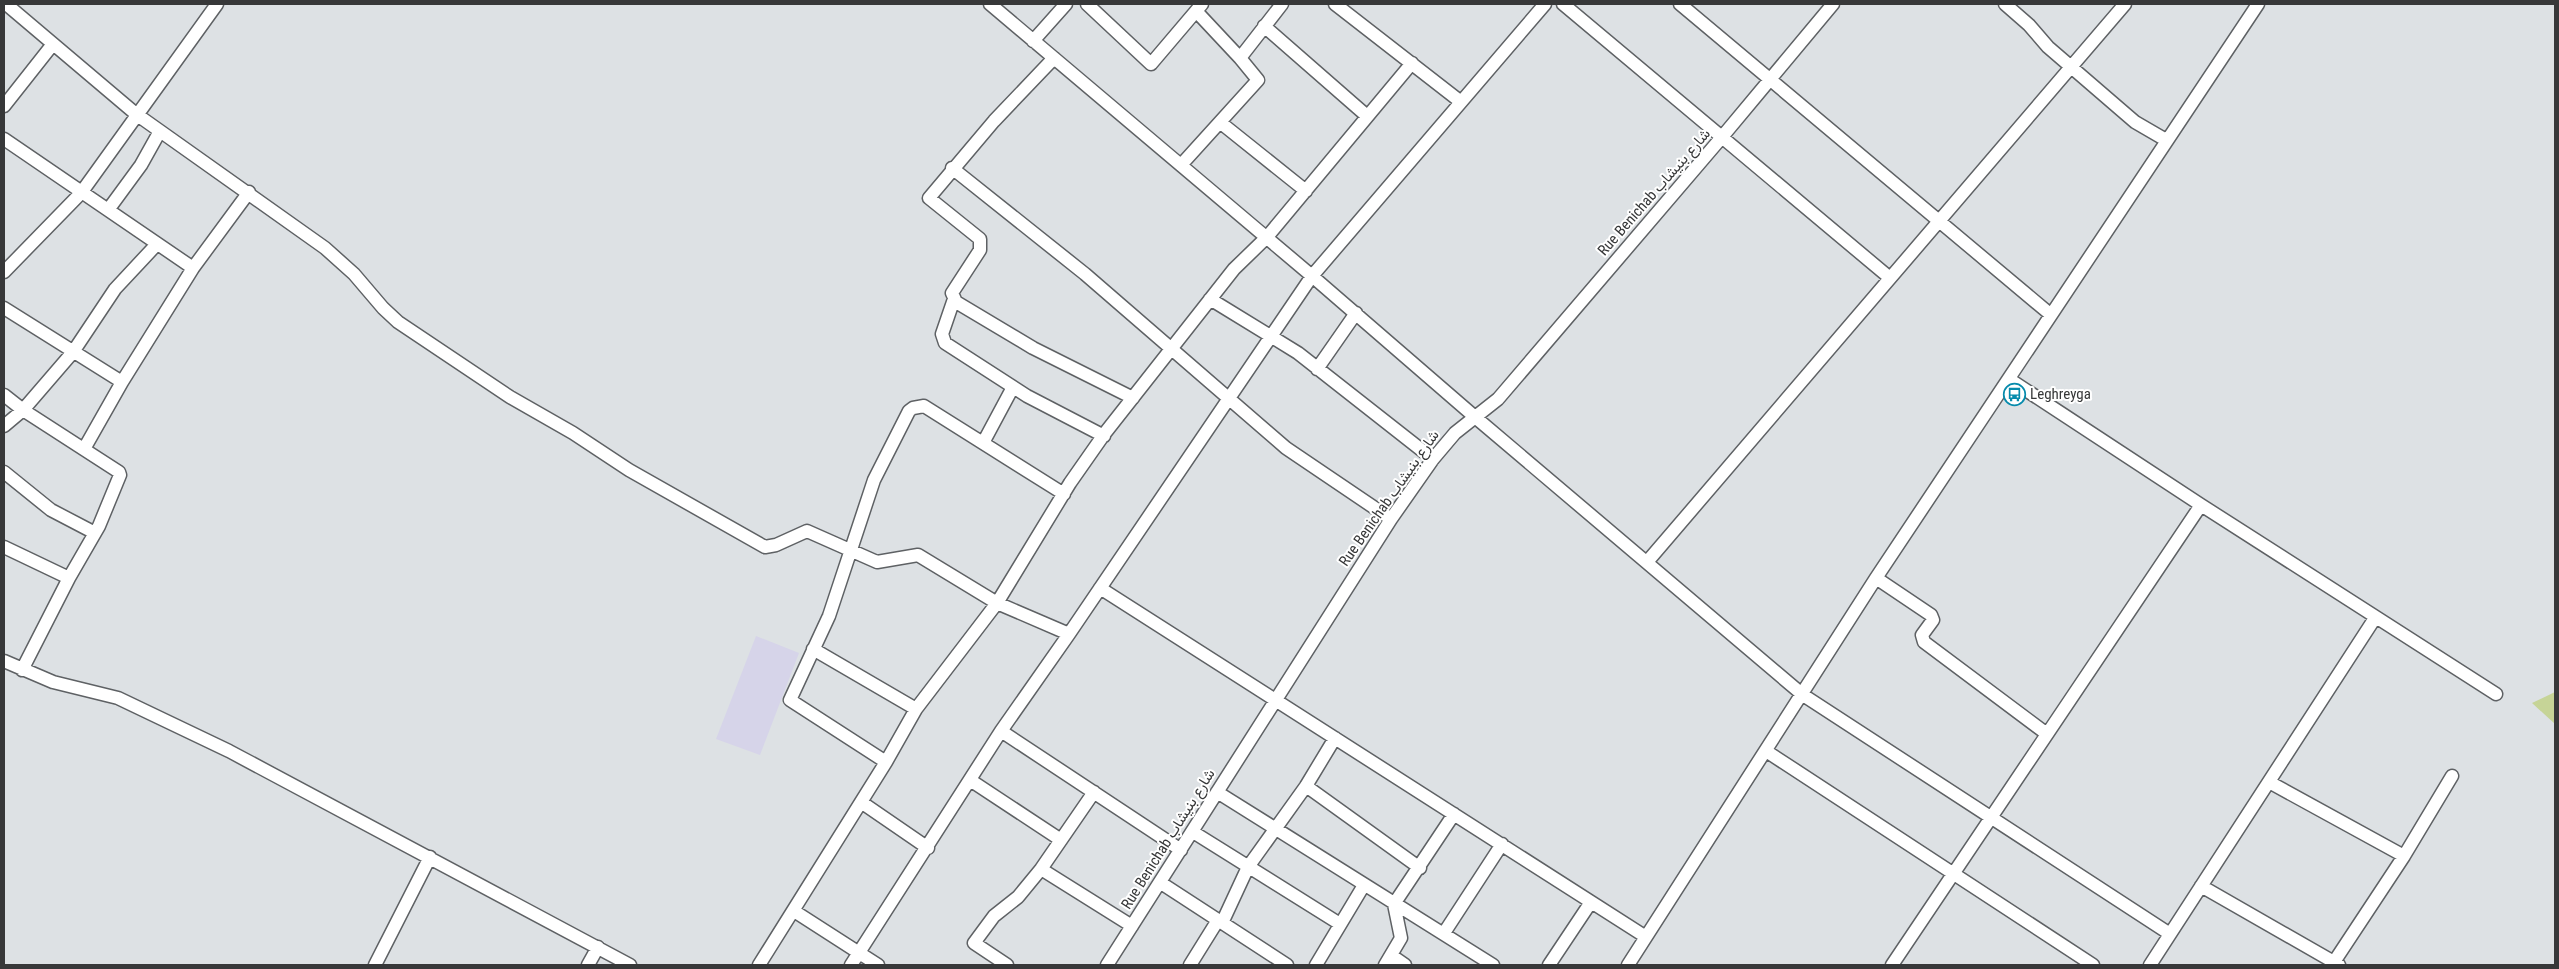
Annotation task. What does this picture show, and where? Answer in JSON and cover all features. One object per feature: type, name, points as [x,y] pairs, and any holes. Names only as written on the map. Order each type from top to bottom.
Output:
[{"type":"street","points":[[6,4],[136,114],[249,192],[325,248],[354,274],[383,308],[398,322],[510,397],[573,433],[628,470],[765,547],[776,545],[806,531],[877,562],[918,555],[997,603],[1069,634]]},
{"type":"street","points":[[4,272],[80,192],[217,4]]},
{"type":"street","points":[[990,4],[1267,237],[1475,417],[1803,695],[2170,934]]},
{"type":"street","points":[[1033,41],[1066,4]]},
{"type":"street","points":[[1087,4],[1150,64],[1199,8],[1258,80],[1182,165]]},
{"type":"street","points":[[1240,58],[1282,4]]},
{"type":"street","points":[[1335,4],[1461,102]]},
{"type":"street","points":[[851,965],[928,848],[1001,730],[1272,338],[1312,276],[1545,4]]},
{"type":"street","points":[[1563,4],[1890,278]]},
{"type":"street","points":[[1680,4],[2050,314]]},
{"type":"street","name":"Rue Benichab شارع بنيشاب","points":[[1107,965],[1161,883],[1274,699],[1391,519],[1433,459],[1455,433],[1498,399],[1833,4]]},
{"type":"street","points":[[2005,4],[2029,25],[2048,47],[2135,122],[2166,140]]},
{"type":"street","points":[[1647,562],[2125,4]]},
{"type":"street","points":[[1628,965],[1803,695],[1876,578],[2258,4]]},
{"type":"street","points":[[1264,26],[1368,116]]},
{"type":"street","points":[[4,106],[53,44]]},
{"type":"street","points":[[1054,58],[930,194],[930,200],[980,239],[981,242],[980,250],[952,293],[954,299],[942,339],[1013,387],[1104,436]]},
{"type":"street","points":[[759,965],[886,762],[916,709],[997,603],[1064,494],[1104,436],[1234,268],[1267,237],[1412,63]]},
{"type":"street","points":[[1221,123],[1306,192]]},
{"type":"street","points":[[108,210],[142,165],[160,131]]},
{"type":"street","points":[[4,139],[193,268]]},
{"type":"street","points":[[952,168],[1085,274],[1286,448],[1391,519]]},
{"type":"street","points":[[84,449],[122,382],[193,268],[249,192]]},
{"type":"street","points":[[4,426],[23,410],[73,352],[115,289],[157,244]]},
{"type":"street","points":[[954,299],[1034,348],[1133,398]]},
{"type":"street","points":[[1210,299],[1298,353],[1433,459]]},
{"type":"street","points":[[4,308],[122,382]]},
{"type":"street","points":[[1317,369],[1356,313]]},
{"type":"street","points":[[2009,379],[2375,618],[2496,694]]},
{"type":"street","points":[[983,443],[1013,387]]},
{"type":"street","points":[[4,394],[23,410],[119,472],[120,475],[95,533],[69,578],[22,670]]},
{"type":"street","points":[[886,762],[790,700],[829,616],[874,480],[908,411],[924,406],[1064,494]]},
{"type":"street","points":[[4,472],[51,510],[95,533]]},
{"type":"street","points":[[1892,965],[2201,505]]},
{"type":"street","points":[[4,547],[69,578]]},
{"type":"street","points":[[1876,578],[1931,615],[1933,620],[1922,635],[1924,642],[2047,734]]},
{"type":"street","points":[[1100,588],[1646,938]]},
{"type":"street","points":[[2150,965],[2375,618]]},
{"type":"street","points":[[813,649],[916,709]]},
{"type":"street","points":[[4,661],[53,682],[118,698],[229,751],[630,965]]},
{"type":"street","points":[[1001,730],[1181,850]]},
{"type":"street","points":[[1190,965],[1220,922],[1248,867],[1306,786],[1336,738]]},
{"type":"street","points":[[1766,751],[2093,965]]},
{"type":"street","points":[[2202,886],[2335,964],[2404,856],[2452,776]]},
{"type":"street","points":[[970,780],[1061,840]]},
{"type":"street","points":[[2269,782],[2404,856]]},
{"type":"street","points":[[1306,786],[1420,868]]},
{"type":"street","points":[[1007,965],[974,943],[994,916],[1018,896],[1041,868],[1094,792]]},
{"type":"street","points":[[1217,792],[1493,965]]},
{"type":"street","points":[[861,802],[928,848]]},
{"type":"street","points":[[1405,965],[1388,961],[1401,938],[1394,904],[1420,868],[1454,814]]},
{"type":"street","points":[[1193,832],[1340,924]]},
{"type":"street","points":[[1444,934],[1502,844]]},
{"type":"street","points":[[375,965],[430,857]]},
{"type":"street","points":[[1041,868],[1132,926]]},
{"type":"street","points":[[1161,883],[1287,965]]},
{"type":"street","points":[[1316,965],[1364,885]]},
{"type":"street","points":[[1549,965],[1591,902]]},
{"type":"street","points":[[794,911],[878,965]]},
{"type":"street","points":[[588,965],[598,947]]},
{"type":"shaded area","points":[[756,636],[799,653],[760,755],[716,739]]},
{"type":"green space","points":[[2555,692],[2555,724],[2532,703]]},
{"type":"place","name":"Leghreyga","points":[[2014,394]]}]
